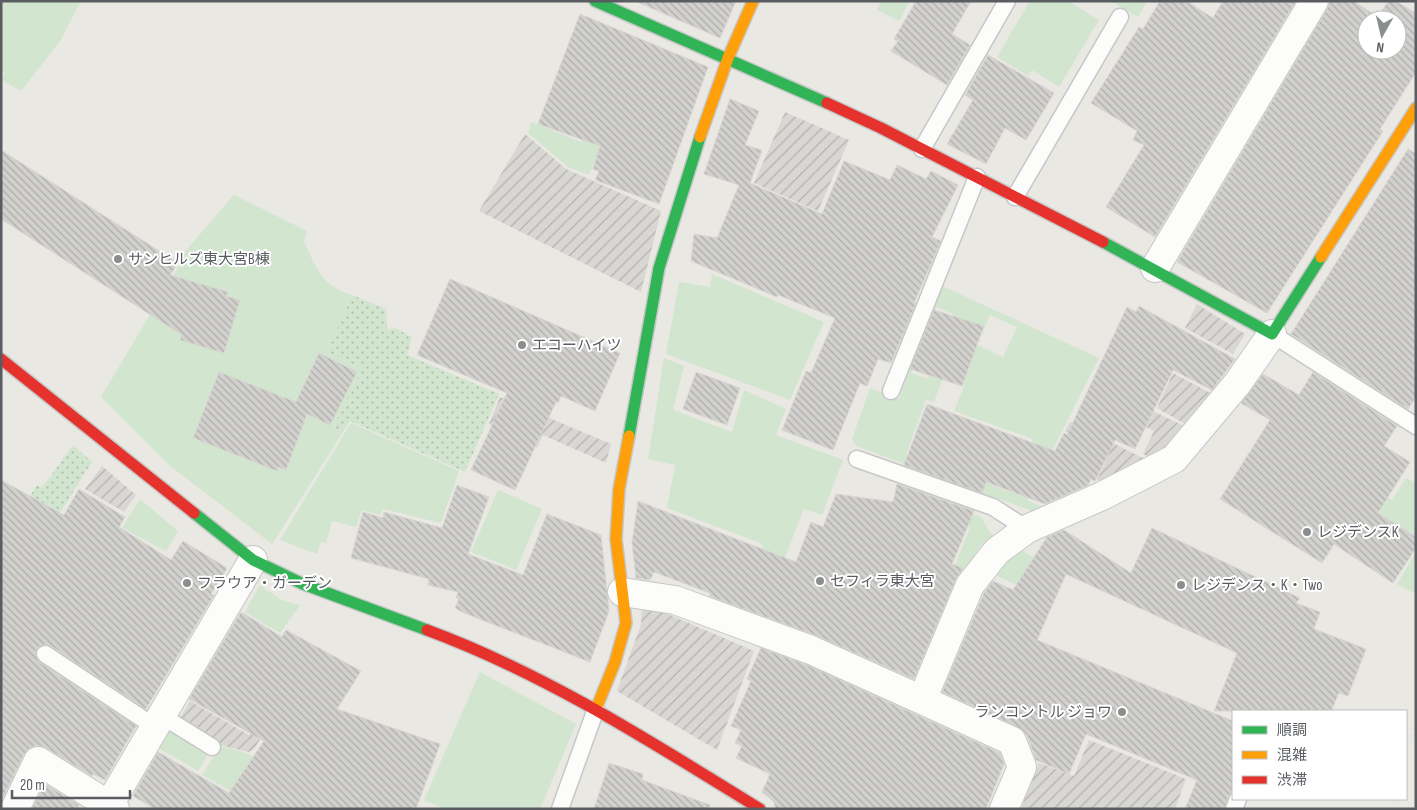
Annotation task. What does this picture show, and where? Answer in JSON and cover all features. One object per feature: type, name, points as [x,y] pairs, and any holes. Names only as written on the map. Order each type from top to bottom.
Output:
[{"type":"street","points":[[595,1],[728,58],[922,149],[1155,268],[1272,334]]},
{"type":"street","points":[[596,709],[626,623],[616,539],[619,489],[659,268],[687,174],[728,58],[752,1]]},
{"type":"street","points":[[1155,268],[1314,1]]},
{"type":"street","points":[[922,700],[970,585],[997,551],[1027,529],[1102,496],[1174,458],[1237,384],[1272,334],[1416,108]]},
{"type":"street","points":[[1,359],[253,560],[303,584],[456,641],[596,709],[760,809]]},
{"type":"street","points":[[15,809],[38,761],[112,807],[253,560]]},
{"type":"street","points":[[622,592],[675,600],[810,650],[1012,741],[1022,767],[1004,809]]},
{"type":"lane","points":[[922,149],[1007,1]]},
{"type":"lane","points":[[1015,196],[1120,17]]},
{"type":"lane","points":[[891,390],[977,177]]},
{"type":"lane","points":[[1272,334],[1416,426]]},
{"type":"lane","points":[[856,459],[992,507],[1027,529]]},
{"type":"lane","points":[[45,654],[159,722],[212,747]]},
{"type":"lane","points":[[560,809],[596,709]]},
{"type":"shaded area","points":[[785,112],[849,140],[818,211],[754,183]]},
{"type":"shaded area","points":[[525,134],[566,169],[661,211],[641,292],[479,211]]},
{"type":"shaded area","points":[[1197,304],[1245,334],[1233,354],[1185,328]]},
{"type":"shaded area","points":[[1173,373],[1212,394],[1187,425],[1157,408]]},
{"type":"shaded area","points":[[500,397],[611,444],[606,463],[543,435],[537,448],[489,424]]},
{"type":"shaded area","points":[[1132,401],[1186,427],[1169,445],[1149,457],[1143,454],[1154,431],[1126,417]]},
{"type":"shaded area","points":[[1070,422],[1145,459],[1102,482],[1097,480],[1107,458],[1082,446],[1084,441],[1065,431]]},
{"type":"shaded area","points":[[102,466],[136,495],[124,512],[85,489]]},
{"type":"shaded area","points":[[642,603],[754,651],[717,750],[617,691],[641,624]]},
{"type":"shaded area","points":[[277,693],[286,698],[254,749],[248,752],[216,744],[179,720],[190,701],[249,735]]},
{"type":"shaded area","points":[[1089,740],[1186,779],[1175,809],[1021,809],[1039,763],[1074,776]]},
{"type":"green space","points":[[1,1],[81,1],[60,41],[21,91],[1,80],[5,74],[1,71]]},
{"type":"green space","points":[[881,1],[910,1],[899,21],[877,10]]},
{"type":"green space","points":[[1030,1],[1068,1],[1099,20],[1059,87],[1032,70],[1028,76],[997,57]]},
{"type":"green space","points":[[1111,1],[1147,1],[1138,17]]},
{"type":"green space","points":[[531,122],[581,142],[586,131],[611,140],[597,156],[589,175],[568,167],[528,133]]},
{"type":"green space","points":[[234,195],[307,231],[304,241],[321,275],[334,287],[352,295],[327,352],[362,369],[333,427],[343,432],[272,544],[169,465],[101,397],[182,261],[182,255]]},
{"type":"green space","points":[[712,274],[824,322],[790,400],[666,354],[679,282],[710,287]]},
{"type":"green space","points":[[942,286],[1099,358],[1027,500],[1043,507],[1035,512],[856,446],[852,439],[870,388],[899,399]],"holes":[[[936,307],[953,314],[936,366],[934,365],[928,379],[911,373]],[[990,315],[1017,327],[1003,357],[977,345]],[[944,375],[965,384],[954,411],[1033,439],[1013,493],[906,454],[926,400],[934,402]]]},
{"type":"green space","points":[[352,295],[386,309],[387,329],[395,328],[412,337],[407,355],[499,394],[465,472],[350,421],[343,432],[333,427],[362,369],[327,352]]},
{"type":"green space","points":[[664,358],[684,366],[673,410],[732,432],[744,390],[786,409],[776,435],[843,460],[822,515],[804,509],[783,562],[761,553],[763,544],[667,508],[675,465],[648,459]]},
{"type":"green space","points":[[351,423],[459,471],[441,523],[383,509],[380,515],[362,510],[356,527],[332,521],[326,543],[321,542],[317,554],[280,540]]},
{"type":"green space","points":[[73,445],[92,462],[1,606],[1,543],[37,485],[42,488]]},
{"type":"green space","points":[[1406,478],[1416,483],[1416,536],[1395,524],[1358,509],[1368,487],[1392,500]]},
{"type":"green space","points":[[498,490],[542,509],[516,570],[471,552]]},
{"type":"green space","points":[[140,499],[178,531],[166,551],[122,528]]},
{"type":"green space","points":[[970,513],[981,517],[993,537],[979,547],[968,570],[955,565],[970,528],[966,525]]},
{"type":"green space","points":[[1023,551],[1062,575],[1051,600],[997,576],[1002,563]]},
{"type":"green space","points":[[1416,552],[1416,594],[1397,584]]},
{"type":"green space","points":[[260,585],[281,600],[300,605],[280,633],[245,612]]},
{"type":"green space","points":[[480,672],[576,724],[540,809],[445,809],[424,800]]},
{"type":"green space","points":[[167,726],[210,751],[198,771],[155,746]]},
{"type":"green space","points":[[221,746],[249,754],[280,777],[236,794],[202,775]]},
{"type":"building","points":[[635,1],[736,1],[720,38]]},
{"type":"building","points":[[916,1],[971,1],[952,34],[970,45],[947,85],[891,51],[898,41],[894,39]]},
{"type":"building","points":[[1160,1],[1186,1],[1213,18],[1223,1],[1296,1],[1155,237],[1106,207],[1144,145],[1133,140],[1137,131],[1091,103],[1139,27],[1143,29]]},
{"type":"building","points":[[1330,1],[1353,1],[1367,10],[1357,10],[1357,60],[1407,60],[1407,10],[1382,10],[1388,1],[1395,1],[1416,13],[1416,72],[1380,129],[1383,131],[1267,313],[1177,262]]},
{"type":"building","points":[[580,14],[708,67],[659,204],[595,180],[599,171],[593,169],[600,146],[538,124]]},
{"type":"building","points":[[988,55],[1054,93],[1026,140],[1005,128],[986,164],[947,144],[973,100],[965,95]]},
{"type":"building","points":[[730,99],[759,111],[745,145],[762,150],[750,183],[822,214],[844,161],[890,180],[897,165],[926,179],[931,171],[958,185],[932,237],[941,241],[891,363],[878,359],[867,386],[860,383],[833,450],[782,430],[806,371],[811,373],[835,318],[778,295],[777,297],[691,261],[694,234],[717,238],[739,185],[704,174]]},
{"type":"building","points":[[1408,149],[1416,154],[1416,397],[1408,409],[1291,334]]},
{"type":"building","points":[[1,150],[178,263],[170,275],[228,292],[226,296],[240,300],[224,353],[180,340],[182,335],[1,219]]},
{"type":"building","name":"エコーハイツ","points":[[450,279],[620,353],[595,411],[561,396],[558,403],[556,402],[515,490],[471,470],[507,393],[417,355]]},
{"type":"building","points":[[1139,306],[1235,359],[1212,390],[1173,370],[1135,449],[1115,440],[1095,481],[1091,479],[1088,485],[1045,504],[986,482],[982,493],[904,465],[927,404],[1055,451],[1064,433],[1067,435],[1127,307],[1136,312]]},
{"type":"building","points":[[934,310],[984,326],[962,386],[910,369]]},
{"type":"building","points":[[319,353],[357,372],[330,425],[307,414],[286,470],[278,467],[277,471],[193,438],[219,372],[296,402]]},
{"type":"building","points":[[696,372],[740,388],[727,425],[683,409]]},
{"type":"building","points":[[1313,372],[1397,426],[1384,446],[1410,462],[1378,513],[1416,537],[1416,548],[1393,583],[1334,544],[1322,563],[1220,499],[1270,420],[1241,403],[1263,374],[1299,395]]},
{"type":"building","points":[[1,480],[64,515],[79,489],[125,517],[119,527],[171,560],[183,541],[227,568],[211,594],[214,595],[146,709],[51,646],[45,644],[37,648],[35,654],[39,662],[136,726],[105,780],[93,774],[92,776],[46,748],[37,745],[30,748],[24,754],[1,802]]},
{"type":"building","points":[[897,484],[974,511],[952,564],[963,568],[956,579],[914,679],[817,636],[709,596],[710,593],[654,572],[650,580],[636,578],[632,543],[638,501],[796,562],[811,522],[823,527],[836,494],[893,502]]},
{"type":"building","points":[[457,485],[489,497],[468,554],[523,575],[547,514],[601,535],[609,611],[590,662],[464,613],[455,608],[459,599],[456,598],[458,592],[428,585],[429,579],[351,558],[363,512],[383,518],[384,512],[442,528]]},
{"type":"building","points":[[1152,528],[1300,598],[1296,603],[1320,612],[1314,629],[1366,649],[1348,696],[1339,693],[1331,710],[1214,711],[1237,653],[1066,574],[1037,640],[1232,721],[1232,791],[1224,809],[1185,809],[1197,780],[1086,734],[1069,774],[1036,760],[1027,735],[1018,727],[942,692],[984,593],[993,581],[1013,590],[1047,537],[1064,530],[1131,573]]},
{"type":"building","points":[[241,612],[282,637],[286,630],[361,671],[337,709],[440,744],[416,809],[155,809],[133,796],[158,752],[229,793],[264,741],[189,699]]},
{"type":"building","points":[[761,648],[805,664],[1000,753],[1004,764],[986,809],[776,809],[773,801],[762,792],[770,774],[736,758],[742,746],[735,743],[741,730],[731,726],[751,681],[747,679]]},
{"type":"building","points":[[609,763],[643,774],[642,780],[710,805],[709,809],[594,809]]},
{"type":"building","points":[[45,784],[79,805],[77,809],[32,809]]},
{"type":"railway","points":[[1407,759],[1416,719]]},
{"type":"railway","points":[[1395,809],[1398,800]]},
{"type":"traffic: fast","points":[[595,1],[827,103]]},
{"type":"traffic: fast","points":[[629,436],[659,268],[700,137]]},
{"type":"traffic: fast","points":[[1103,242],[1272,334],[1321,257]]},
{"type":"traffic: fast","points":[[194,513],[253,560],[303,584],[427,630]]},
{"type":"traffic: slow","points":[[700,137],[728,58],[753,1]]},
{"type":"traffic: slow","points":[[1321,257],[1416,108]]},
{"type":"traffic: slow","points":[[596,709],[615,662],[626,623],[616,539],[619,489],[629,436]]},
{"type":"traffic: jam","points":[[827,103],[881,128],[1103,242]]},
{"type":"traffic: jam","points":[[1,359],[194,513]]},
{"type":"traffic: jam","points":[[427,630],[514,667],[598,711],[760,809]]},
{"type":"place","name":"サンヒルズ東大宮B棟","points":[[118,259]]},
{"type":"place","name":"エコーハイツ","points":[[522,345]]},
{"type":"place","name":"レジデンスK","points":[[1307,532]]},
{"type":"place","name":"セフィラ東大宮","points":[[820,581]]},
{"type":"place","name":"フラウア・ガーデン","points":[[187,583]]},
{"type":"place","name":"レジデンス・K・Two","points":[[1181,585]]},
{"type":"place","name":"ランコントル ジョワ","points":[[1122,712]]}]
